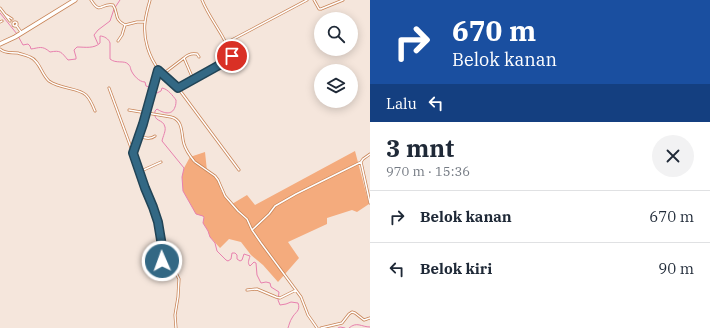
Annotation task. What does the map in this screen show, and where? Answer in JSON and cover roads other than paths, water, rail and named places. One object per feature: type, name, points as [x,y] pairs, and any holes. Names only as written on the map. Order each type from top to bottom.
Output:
[{"type":"highway","points":[[0,44],[15,37],[75,0]]},
{"type":"street","points":[[91,0],[95,8],[100,8],[109,4],[112,5],[115,8],[118,19],[125,25]]},
{"type":"street","points":[[150,0],[145,22],[145,34],[150,56],[158,70],[178,88],[239,170]]},
{"type":"street","points":[[178,88],[232,58],[226,43],[202,0]]},
{"type":"street","points":[[226,43],[307,0]]},
{"type":"street","points":[[314,0],[320,9],[343,0]]},
{"type":"street","points":[[0,8],[12,21],[14,26],[16,25],[21,33]]},
{"type":"street","points":[[125,25],[145,22]]},
{"type":"street","points":[[118,41],[122,35],[125,25]]},
{"type":"street","points":[[1,50],[32,58],[50,81],[85,94],[95,111]]},
{"type":"street","points":[[163,74],[187,55],[195,53],[199,57]]},
{"type":"street","points":[[184,58],[193,79]]},
{"type":"street","points":[[133,153],[158,70]]},
{"type":"street","points":[[109,88],[158,222],[162,246],[162,261],[165,266],[176,273],[178,279],[178,297],[175,314],[176,328]]},
{"type":"street","points":[[129,110],[178,120],[181,125],[185,147],[195,162],[215,176],[225,196],[247,219],[252,230],[302,297],[308,315],[317,328]]},
{"type":"street","points":[[139,136],[148,139],[155,136]]},
{"type":"street","points":[[252,230],[269,214],[275,206],[361,162],[363,158],[370,154]]},
{"type":"street","points":[[139,172],[161,162]]},
{"type":"street","points":[[361,162],[370,203]]},
{"type":"street","points":[[247,290],[257,289],[279,298],[296,290]]},
{"type":"street","points":[[321,328],[342,322],[352,312],[364,320],[370,318]]},
{"type":"waterway","points":[[98,44],[94,35],[110,21],[114,9],[120,0]]},
{"type":"waterway","points":[[0,13],[17,34]]},
{"type":"waterway","points":[[18,36],[23,45],[28,44],[31,49],[45,48],[50,52],[56,51],[62,53],[68,60],[76,59],[74,50],[77,47],[98,45],[100,43],[100,36],[103,37],[110,43],[110,59],[128,64],[136,78],[145,82],[146,86],[154,89],[155,92],[157,93],[161,91],[162,88],[172,95],[176,100],[174,110],[167,113],[157,109],[155,111],[155,117],[162,122],[165,127],[162,141],[184,168],[182,177],[183,191],[196,214],[204,217],[203,223],[210,237],[215,243],[217,251],[226,260],[228,261],[231,259],[232,253],[235,253],[237,255],[237,259],[240,261],[242,260],[244,254],[250,256],[248,261],[249,264],[250,266],[254,262],[256,263],[257,275],[261,283],[270,283],[271,287],[279,292],[278,300],[280,305],[291,302],[298,303],[299,308],[291,319],[288,328]]},
{"type":"waterway","points":[[349,328],[354,325],[370,327]]},
{"type":"waterway","points":[[338,328],[345,328]]}]
